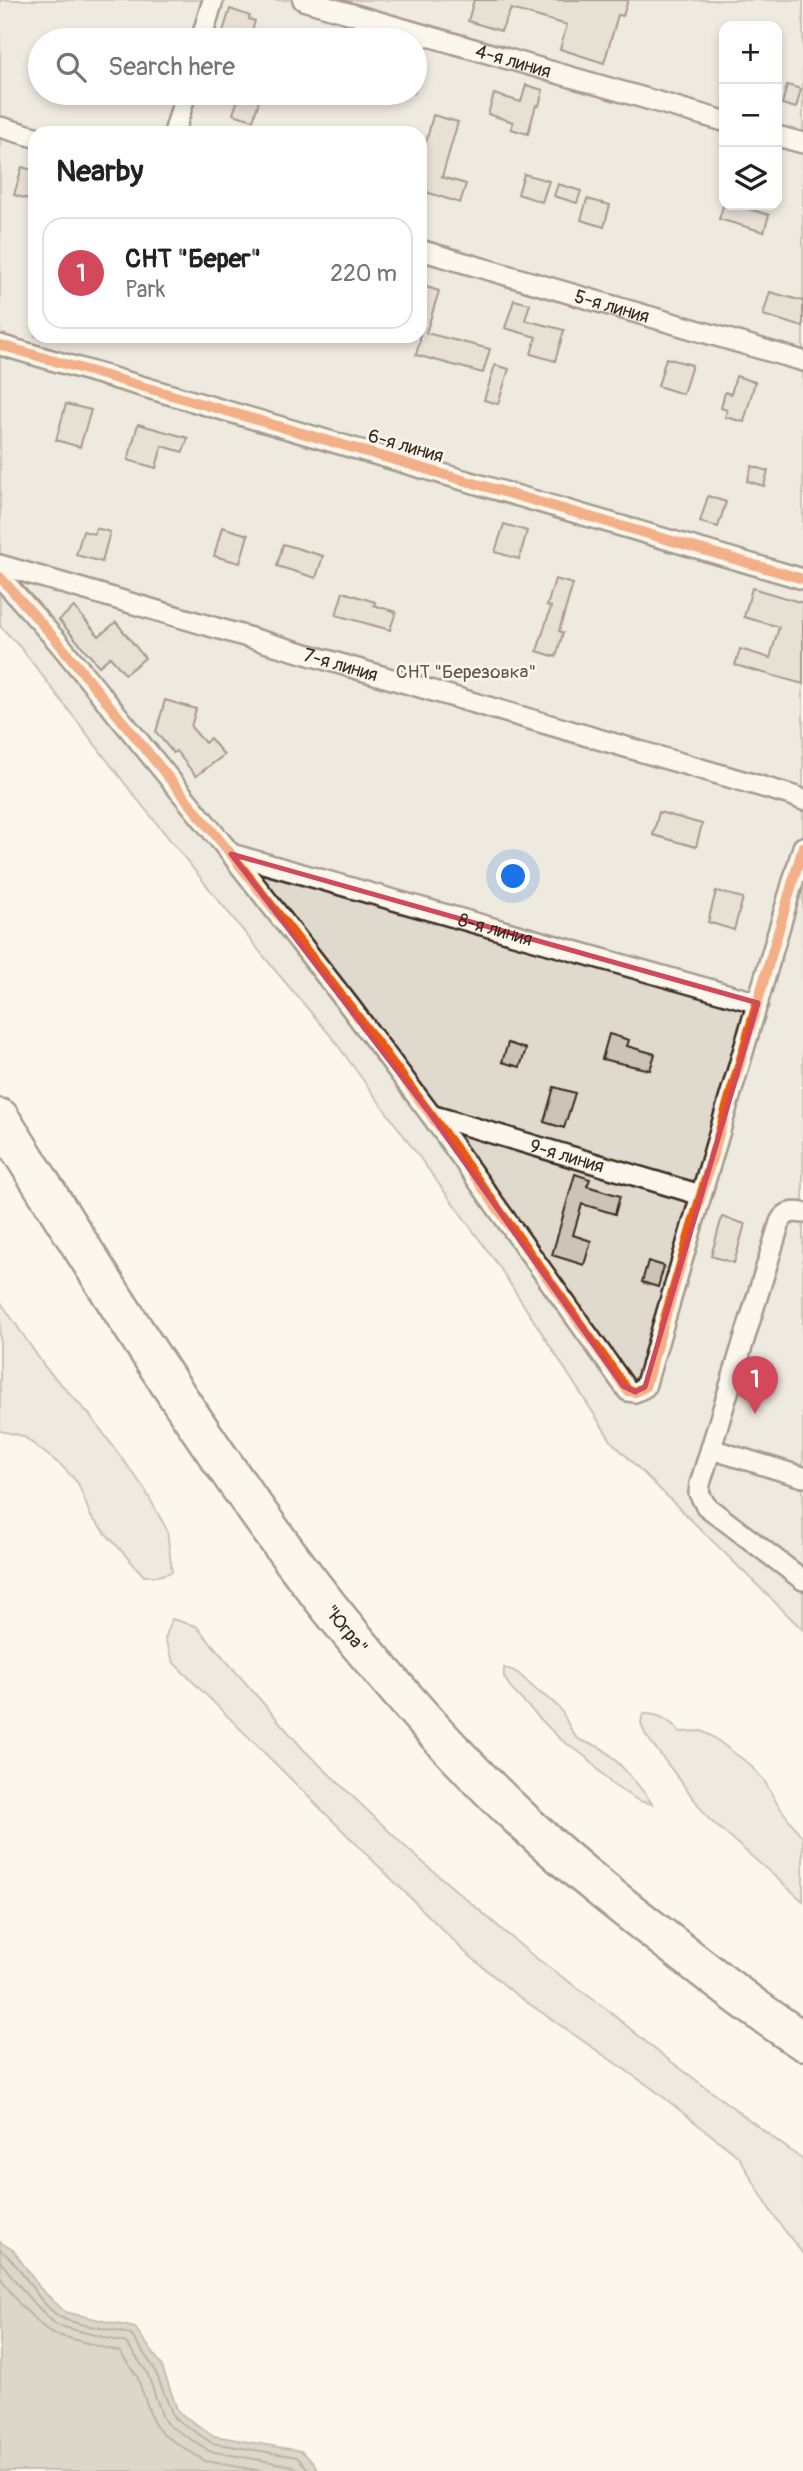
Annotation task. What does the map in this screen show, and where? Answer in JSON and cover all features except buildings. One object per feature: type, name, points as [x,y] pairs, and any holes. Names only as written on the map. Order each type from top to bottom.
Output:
[{"type":"highway","name":"\"Югра\"","points":[[0,1118],[149,1352],[241,1489],[330,1608],[433,1729],[524,1822],[583,1874],[728,1988],[803,2041]]},
{"type":"street","points":[[205,28],[213,0]]},
{"type":"street","name":"4-я линия","points":[[303,0],[400,28]]},
{"type":"street","name":"4-я линия","points":[[427,36],[719,120]]},
{"type":"street","points":[[176,126],[182,105]]},
{"type":"street","points":[[0,127],[28,135]]},
{"type":"street","points":[[782,137],[803,143]]},
{"type":"street","name":"5-я линия","points":[[427,252],[803,361]]},
{"type":"street","name":"6-я линия","points":[[0,345],[803,579]]},
{"type":"street","name":"7-я линия","points":[[0,565],[803,800]]},
{"type":"street","points":[[0,577],[57,641],[231,854],[431,1115],[628,1391],[635,1392],[645,1387],[803,847]]},
{"type":"street","name":"8-я линия","points":[[231,854],[758,1003]]},
{"type":"street","name":"9-я линия","points":[[431,1115],[701,1195]]},
{"type":"street","points":[[796,1213],[783,1216],[780,1222],[699,1493],[706,1506],[803,1580]]},
{"type":"street","points":[[711,1449],[803,1477]]},
{"type":"highlighted area","points":[[231,854],[758,1003],[645,1387],[635,1392],[623,1386],[431,1115]]},
{"type":"green space","name":"СНТ \"Березовка\"","points":[[0,0],[803,0],[803,1630],[612,1442],[498,1265],[331,1036],[133,794],[21,648],[0,626]]},
{"type":"green space","points":[[0,1301],[45,1367],[89,1414],[144,1488],[167,1530],[172,1572],[144,1576],[91,1517],[78,1483],[62,1466],[23,1436],[0,1431]]},
{"type":"green space","points":[[172,1619],[196,1626],[304,1750],[412,1853],[532,1955],[803,2160],[803,2254],[773,2215],[739,2157],[653,2089],[515,1994],[464,1951],[174,1663],[165,1639]]},
{"type":"green space","points":[[504,1668],[517,1673],[554,1703],[576,1737],[606,1752],[652,1804],[639,1801],[613,1785],[586,1757],[560,1739],[512,1690],[504,1677]]},
{"type":"green space","points":[[643,1714],[664,1718],[680,1732],[702,1731],[713,1737],[749,1764],[764,1780],[778,1805],[803,1838],[803,1901],[709,1819],[645,1734],[641,1723]]},
{"type":"water","points":[[0,2242],[13,2250],[40,2288],[65,2312],[135,2328],[161,2364],[178,2412],[214,2436],[301,2451],[318,2471],[0,2471]]},
{"type":"cycle path","points":[[0,345],[803,579]]},
{"type":"cycle path","points":[[0,577],[57,641],[231,854],[351,1008],[431,1115],[628,1391],[635,1392],[645,1387],[803,847]]},
{"type":"place","name":"СНТ \"Берег\"","points":[[755,1414]]}]
